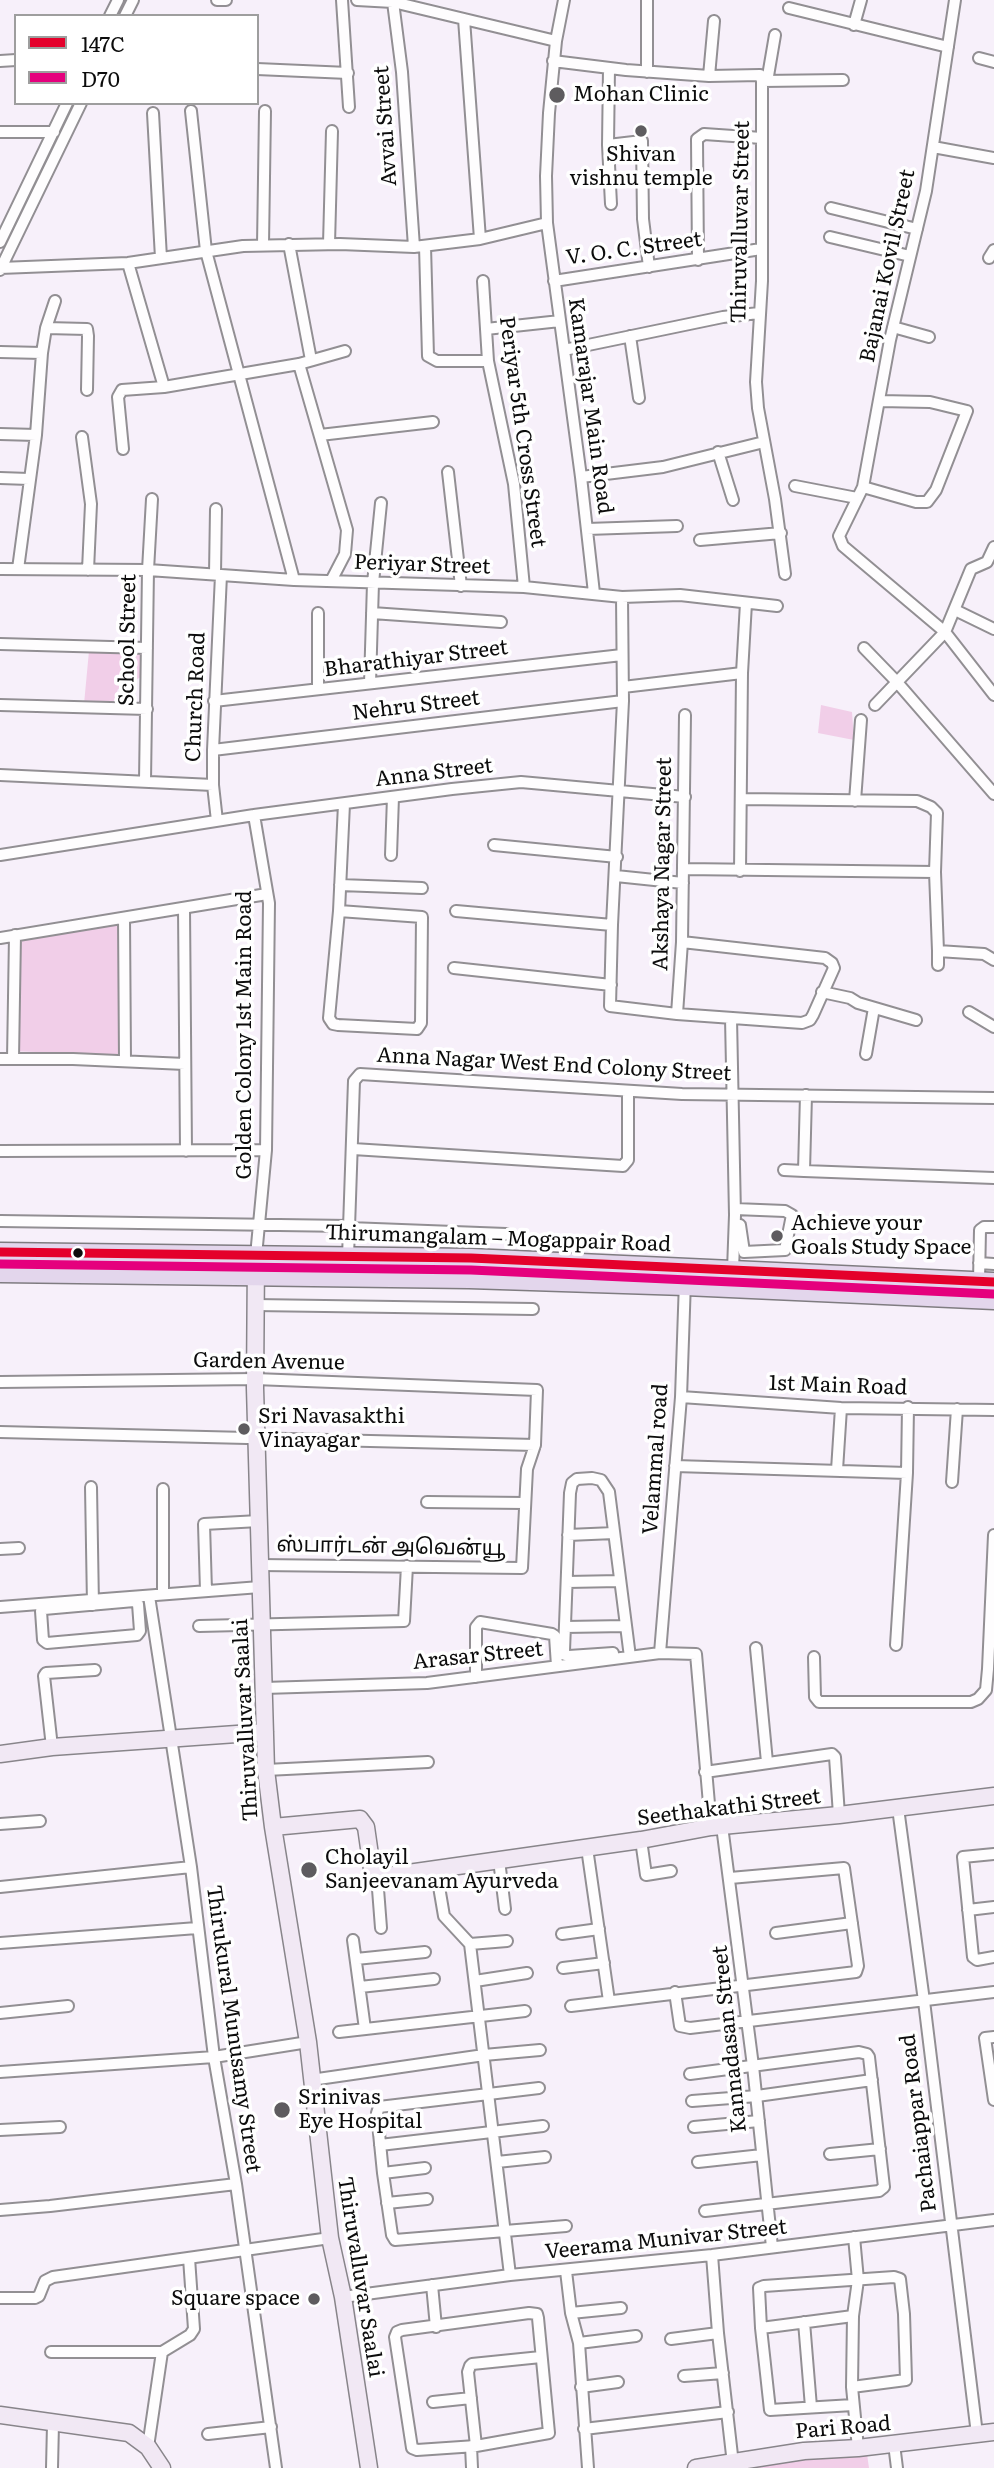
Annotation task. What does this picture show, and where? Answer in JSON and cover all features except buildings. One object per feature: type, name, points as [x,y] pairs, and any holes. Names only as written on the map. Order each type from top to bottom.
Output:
[{"type":"main road","name":"Thirumangalam – Mogappair Road","points":[[0,1252],[471,1258],[792,1273],[984,1275]]},
{"type":"main road","name":"Thirumangalam – Mogappair Road","points":[[0,1273],[470,1279],[994,1300]]},
{"type":"street","points":[[217,0],[226,0]]},
{"type":"street","points":[[342,0],[349,107]]},
{"type":"street","points":[[357,0],[393,2],[556,41]]},
{"type":"street","name":"Kamarajar Main Road","points":[[564,0],[553,61],[546,176],[547,223],[594,593]]},
{"type":"street","points":[[647,0],[648,72]]},
{"type":"street","points":[[854,25],[861,0]]},
{"type":"street","name":"Bajanai Kovil Street","points":[[945,632],[843,546],[839,536],[863,487],[893,327],[933,147],[955,0]]},
{"type":"street","name":"Avvai Street","points":[[393,2],[428,356],[437,361],[488,361]]},
{"type":"street","points":[[789,8],[948,47]]},
{"type":"street","points":[[464,19],[480,239]]},
{"type":"street","points":[[709,76],[714,21]]},
{"type":"street","name":"Thiruvalluvar Street","points":[[775,35],[768,76],[762,81],[760,313],[756,382],[781,533],[785,574]]},
{"type":"street","points":[[979,58],[994,62]]},
{"type":"street","points":[[553,61],[648,72],[709,76],[760,75],[762,81],[843,80]]},
{"type":"street","points":[[610,68],[608,145],[611,204]]},
{"type":"street","points":[[259,69],[348,72]]},
{"type":"street","points":[[0,242],[66,105]]},
{"type":"street","points":[[80,105],[0,269],[128,263],[263,245],[419,246],[480,239],[547,223]]},
{"type":"street","points":[[191,111],[206,251],[294,580]]},
{"type":"street","points":[[263,245],[265,111]]},
{"type":"street","points":[[153,113],[161,258]]},
{"type":"street","points":[[328,244],[332,131]]},
{"type":"street","points":[[0,132],[54,132]]},
{"type":"street","points":[[698,260],[697,138],[704,134],[762,138]]},
{"type":"street","points":[[608,145],[642,141],[643,219],[649,267]]},
{"type":"street","points":[[933,147],[994,158]]},
{"type":"street","points":[[831,208],[916,229]]},
{"type":"street","points":[[0,214],[14,214]]},
{"type":"street","points":[[830,237],[910,256]]},
{"type":"street","points":[[289,244],[311,360]]},
{"type":"street","name":"V. O. C. Street","points":[[554,281],[761,249]]},
{"type":"street","points":[[128,263],[164,387]]},
{"type":"street","name":"Periyar 5th Cross Street","points":[[483,282],[488,361],[514,484],[524,587]]},
{"type":"street","points":[[18,569],[36,435],[41,353],[55,301]]},
{"type":"street","points":[[564,350],[723,317],[760,313]]},
{"type":"street","points":[[486,329],[560,321]]},
{"type":"street","points":[[893,327],[929,337]]},
{"type":"street","points":[[46,328],[86,329],[86,390]]},
{"type":"street","points":[[629,336],[639,398]]},
{"type":"street","points":[[122,449],[118,394],[122,390],[164,387],[299,364],[345,351]]},
{"type":"street","points":[[0,352],[41,353]]},
{"type":"street","points":[[299,364],[347,530],[345,554],[331,581]]},
{"type":"street","points":[[863,487],[916,502],[927,502],[936,490],[967,411],[930,402],[880,401]]},
{"type":"street","points":[[320,435],[433,422]]},
{"type":"street","points":[[0,434],[36,435]]},
{"type":"street","points":[[82,437],[91,504],[88,570]]},
{"type":"street","points":[[581,477],[663,467],[764,442]]},
{"type":"street","points":[[718,452],[733,500]]},
{"type":"street","points":[[448,472],[461,586]]},
{"type":"street","points":[[0,478],[29,480]]},
{"type":"street","points":[[795,486],[857,498]]},
{"type":"street","name":"School Street","points":[[145,781],[148,570],[152,499]]},
{"type":"street","points":[[370,683],[373,583],[381,503]]},
{"type":"street","name":"Church Road","points":[[216,509],[218,575],[213,785],[217,821]]},
{"type":"street","points":[[587,529],[677,526]]},
{"type":"street","points":[[700,540],[781,533]]},
{"type":"street","points":[[875,705],[945,632],[971,569],[987,562],[994,547]]},
{"type":"street","name":"Periyar Street","points":[[0,569],[148,570],[294,580],[524,587],[622,597],[680,595],[776,606]]},
{"type":"street","points":[[622,597],[623,701],[610,1006],[802,1023],[810,1020],[813,1015],[834,968],[825,958],[682,942]]},
{"type":"street","points":[[740,871],[742,673],[746,603]]},
{"type":"street","points":[[955,610],[994,629]]},
{"type":"street","points":[[318,614],[318,689]]},
{"type":"street","points":[[372,614],[501,622]]},
{"type":"street","points":[[945,632],[994,695]]},
{"type":"street","points":[[0,644],[147,648]]},
{"type":"street","points":[[864,648],[994,793]]},
{"type":"street","name":"Bharathiyar Street","points":[[214,701],[622,655]]},
{"type":"street","points":[[623,687],[742,673]]},
{"type":"street","name":"Nehru Street","points":[[213,750],[623,701]]},
{"type":"street","points":[[0,705],[147,709]]},
{"type":"street","name":"Akshaya Nagar Street","points":[[677,1014],[682,942],[685,715]]},
{"type":"street","points":[[855,801],[861,720]]},
{"type":"street","points":[[0,775],[213,785]]},
{"type":"street","name":"Anna Street","points":[[0,855],[254,815],[522,782],[685,797]]},
{"type":"street","points":[[391,855],[393,797]]},
{"type":"street","points":[[741,799],[917,801],[931,807],[937,813],[935,872],[938,965]]},
{"type":"street","points":[[339,911],[422,918],[420,1027],[413,1030],[338,1025],[333,1024],[330,1018],[344,804]]},
{"type":"street","name":"Golden Colony 1st Main Road","points":[[254,815],[269,903],[266,1150],[256,1256]]},
{"type":"street","points":[[494,845],[617,856]]},
{"type":"street","points":[[683,869],[935,872]]},
{"type":"street","points":[[615,876],[683,883]]},
{"type":"street","points":[[340,885],[422,888]]},
{"type":"street","points":[[0,938],[267,894]]},
{"type":"street","points":[[184,908],[186,1151]]},
{"type":"street","points":[[456,911],[612,925]]},
{"type":"street","points":[[124,918],[125,1061]]},
{"type":"street","points":[[13,1059],[15,935]]},
{"type":"street","points":[[938,951],[984,954],[994,960]]},
{"type":"street","points":[[454,968],[611,985]]},
{"type":"street","points":[[822,992],[850,998],[858,1003],[916,1020]]},
{"type":"street","points":[[866,1054],[874,1008]]},
{"type":"street","points":[[969,1012],[994,1027]]},
{"type":"street","points":[[731,1018],[736,1209],[733,1270]]},
{"type":"street","points":[[0,1059],[185,1064]]},
{"type":"street","name":"Anna Nagar West End Colony Street","points":[[348,1257],[354,1081],[360,1074],[628,1092],[994,1098]]},
{"type":"street","points":[[353,1149],[623,1167],[628,1160],[628,1092]]},
{"type":"street","points":[[804,1171],[806,1095]]},
{"type":"street","points":[[0,1151],[266,1150]]},
{"type":"street","points":[[785,1170],[994,1178]]},
{"type":"street","points":[[736,1209],[789,1212],[792,1215],[785,1250]]},
{"type":"street","points":[[736,1209],[744,1252],[785,1250]]},
{"type":"street","points":[[0,1221],[349,1227],[506,1234]]},
{"type":"street","points":[[984,1275],[980,1230],[994,1227]]},
{"type":"street","points":[[785,1250],[792,1258],[792,1273]]},
{"type":"street","name":"Thiruvalluvar Saalai","points":[[256,1256],[255,1380],[266,1770],[308,2042],[330,2238],[369,2468]]},
{"type":"street","points":[[984,1275],[994,1264]]},
{"type":"street","name":"Velammal road","points":[[660,1653],[681,1397],[685,1286],[683,1268]]},
{"type":"street","points":[[255,1305],[533,1309]]},
{"type":"street","name":"Garden Avenue","points":[[0,1382],[255,1380],[537,1390],[535,1446]]},
{"type":"street","name":"1st Main Road","points":[[681,1397],[841,1408],[994,1410]]},
{"type":"street","points":[[896,1645],[907,1473],[908,1407]]},
{"type":"street","points":[[837,1470],[841,1408]]},
{"type":"street","points":[[952,1482],[957,1409]]},
{"type":"street","points":[[0,1432],[535,1446],[527,1469],[525,1503],[427,1502]]},
{"type":"street","points":[[675,1466],[907,1473]]},
{"type":"street","points":[[592,1478],[601,1480],[606,1485],[614,1533],[629,1654],[565,1655],[568,1535],[572,1483],[577,1479],[592,1478]]},
{"type":"street","points":[[91,1487],[93,1603]]},
{"type":"street","points":[[163,1489],[163,1594]]},
{"type":"street","name":"ஸ்பார்டன் அவென்யூ","points":[[260,1565],[522,1568],[525,1503]]},
{"type":"street","points":[[205,1591],[204,1524],[259,1521]]},
{"type":"street","points":[[568,1535],[614,1533]]},
{"type":"street","points":[[814,1657],[815,1697],[819,1702],[971,1702],[982,1696],[986,1690],[993,1598],[994,1535]]},
{"type":"street","points":[[0,1549],[19,1548]]},
{"type":"street","points":[[199,1626],[404,1621],[407,1566]]},
{"type":"street","points":[[567,1582],[620,1581]]},
{"type":"street","points":[[0,1607],[93,1603],[134,1601],[138,1604],[140,1631],[137,1635],[45,1642],[42,1609],[93,1603],[163,1594],[260,1587]]},
{"type":"street","name":"Thirukural Munusamy Street","points":[[149,1596],[191,1867],[214,2057],[236,2184],[276,2468]]},
{"type":"street","points":[[139,1620],[152,1619]]},
{"type":"street","points":[[475,1677],[476,1627],[480,1622],[552,1634],[555,1636],[557,1666]]},
{"type":"street","points":[[565,1627],[626,1626]]},
{"type":"street","points":[[756,1648],[767,1762]]},
{"type":"street","name":"Arasar Street","points":[[264,1688],[427,1683],[629,1654],[696,1654],[705,1772]]},
{"type":"street","points":[[52,1747],[44,1679],[46,1673],[95,1670]]},
{"type":"street","points":[[0,1754],[52,1747],[265,1732]]},
{"type":"street","points":[[716,1827],[705,1772],[829,1753],[834,1755],[839,1815]]},
{"type":"street","points":[[266,1770],[428,1762]]},
{"type":"street","name":"Seethakathi Street","points":[[377,1876],[587,1848],[716,1827],[994,1796]]},
{"type":"street","name":"Pachaiappar Road","points":[[898,1808],[977,2434]]},
{"type":"street","points":[[273,1827],[360,1819],[366,1827],[372,1869],[377,1876],[381,1928]]},
{"type":"street","points":[[0,1824],[40,1821]]},
{"type":"street","name":"Kannadasan Street","points":[[716,1827],[730,1878],[757,2096],[772,2248]]},
{"type":"street","points":[[641,1840],[646,1875],[671,1871]]},
{"type":"street","points":[[587,1848],[609,2001]]},
{"type":"street","points":[[994,1854],[962,1857],[974,1958],[994,1957]]},
{"type":"street","points":[[499,1860],[505,1909]]},
{"type":"street","points":[[0,1887],[191,1867]]},
{"type":"street","points":[[571,2006],[856,1972],[858,1966],[846,1870],[841,1867],[730,1878]]},
{"type":"street","points":[[436,1869],[444,1916],[470,1944],[510,2276]]},
{"type":"street","points":[[968,1910],[994,1907]]},
{"type":"street","points":[[776,1933],[852,1923]]},
{"type":"street","points":[[0,1943],[197,1928]]},
{"type":"street","points":[[562,1934],[599,1929]]},
{"type":"street","points":[[354,1940],[365,2029]]},
{"type":"street","points":[[470,1944],[507,1941]]},
{"type":"street","points":[[356,1959],[425,1952]]},
{"type":"street","points":[[563,1968],[604,1964]]},
{"type":"street","points":[[475,1981],[527,1973]]},
{"type":"street","points":[[360,1987],[434,1979]]},
{"type":"street","points":[[675,1992],[682,2027],[690,2028],[994,1992]]},
{"type":"street","points":[[0,2013],[68,2006]]},
{"type":"street","points":[[339,2032],[525,2011]]},
{"type":"street","points":[[994,2037],[985,2038],[992,2069],[994,2101]]},
{"type":"street","points":[[0,2072],[214,2057],[308,2042]]},
{"type":"street","points":[[311,2080],[484,2055],[540,2050]]},
{"type":"street","points":[[690,2074],[864,2052],[869,2057],[880,2148],[883,2189],[705,2211]]},
{"type":"street","points":[[692,2101],[757,2096],[872,2080]]},
{"type":"street","points":[[539,2088],[379,2107],[377,2113],[380,2145],[392,2235],[395,2240],[566,2226]]},
{"type":"street","points":[[694,2127],[759,2122]]},
{"type":"street","points":[[380,2145],[543,2126]]},
{"type":"street","points":[[0,2130],[60,2127]]},
{"type":"street","points":[[830,2154],[880,2148]]},
{"type":"street","points":[[698,2162],[762,2155]]},
{"type":"street","points":[[497,2162],[545,2157]]},
{"type":"street","points":[[383,2173],[425,2168]]},
{"type":"street","points":[[0,2210],[236,2184]]},
{"type":"street","points":[[387,2203],[427,2199]]},
{"type":"street","name":"Veerama Munivar Street","points":[[342,2297],[994,2220]]},
{"type":"street","points":[[854,2237],[858,2280],[853,2316],[852,2387],[858,2448]]},
{"type":"street","points":[[0,2298],[36,2298],[45,2281],[53,2277],[330,2238]]},
{"type":"street","points":[[712,2255],[733,2463]]},
{"type":"street","points":[[51,2351],[162,2352],[190,2335],[194,2329],[189,2258]]},
{"type":"street","points":[[566,2271],[571,2313],[579,2343],[588,2468]]},
{"type":"street","points":[[852,2387],[903,2382],[907,2377],[900,2279],[894,2277],[761,2287],[758,2291],[770,2410],[853,2405]]},
{"type":"street","points":[[432,2285],[436,2327]]},
{"type":"street","points":[[571,2313],[621,2308]]},
{"type":"street","points":[[537,2314],[549,2433],[473,2446],[417,2450],[411,2447],[395,2337],[402,2330],[436,2327],[537,2314]]},
{"type":"street","points":[[761,2328],[853,2316]]},
{"type":"street","points":[[804,2322],[811,2407]]},
{"type":"street","points":[[671,2339],[718,2333]]},
{"type":"street","points":[[579,2343],[636,2336]]},
{"type":"street","points":[[148,2446],[162,2352]]},
{"type":"street","points":[[472,2468],[468,2372],[472,2364],[541,2357]]},
{"type":"street","points":[[684,2376],[723,2373]]},
{"type":"street","points":[[581,2387],[618,2382]]},
{"type":"street","points":[[433,2402],[471,2398]]},
{"type":"street","points":[[584,2428],[728,2412]]},
{"type":"street","points":[[0,2415],[53,2424],[120,2430],[135,2435],[148,2446],[162,2468]]},
{"type":"street","points":[[52,2468],[53,2424]]},
{"type":"street","points":[[208,2434],[271,2427]]},
{"type":"street","name":"Pari Road","points":[[696,2468],[804,2451],[858,2448],[994,2432]]},
{"type":"street","points":[[894,2444],[897,2468]]},
{"type":"shaded area","points":[[89,651],[144,653],[143,676],[118,689],[113,703],[105,701],[101,705],[84,704]]},
{"type":"shaded area","points":[[821,705],[852,712],[854,740],[818,733]]},
{"type":"shaded area","points":[[122,924],[123,1055],[7,1051],[17,940]]},
{"type":"shaded area","points":[[866,2447],[869,2468],[726,2468]]},
{"type":"transit line","name":"147C","points":[[0,1252],[471,1258],[994,1282]]},
{"type":"transit line","name":"D70","points":[[0,1264],[471,1270],[993,1294]]},
{"type":"place","name":"Mohan Clinic","points":[[557,95]]},
{"type":"place","name":"Shivan vishnu temple","points":[[641,131]]},
{"type":"place","name":"Achieve your Goals Study Space","points":[[777,1236]]},
{"type":"place","name":"Sri Navasakthi Vinayagar","points":[[244,1429]]},
{"type":"place","name":"Cholayil Sanjeevanam Ayurveda","points":[[309,1870]]},
{"type":"place","name":"Srinivas Eye Hospital","points":[[282,2110]]},
{"type":"place","name":"Square space","points":[[314,2299]]}]
